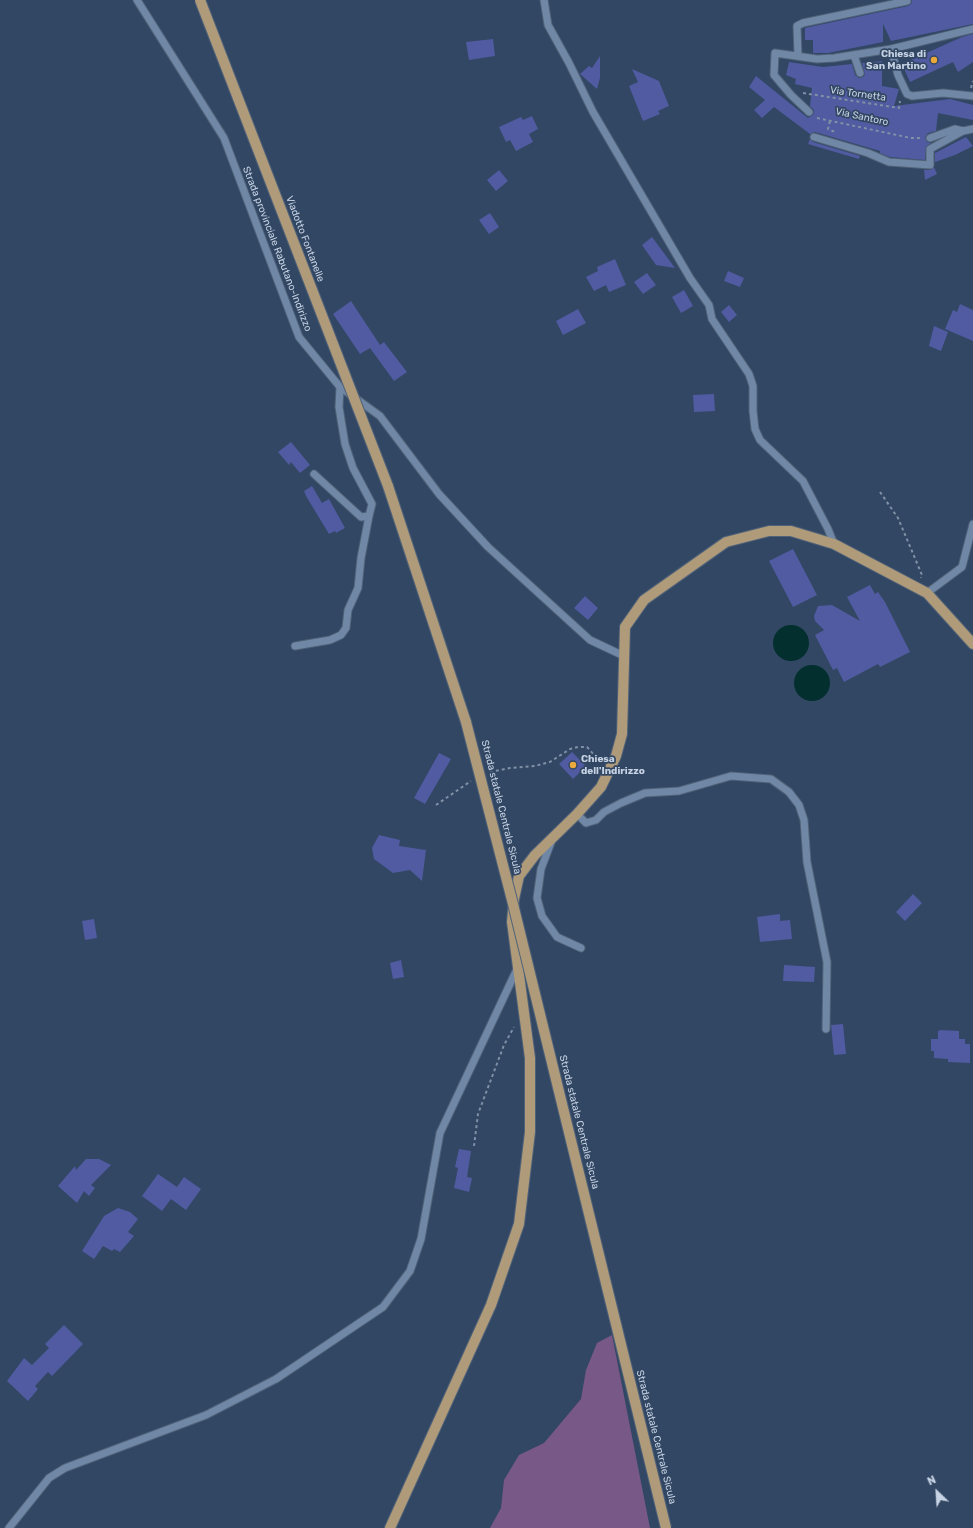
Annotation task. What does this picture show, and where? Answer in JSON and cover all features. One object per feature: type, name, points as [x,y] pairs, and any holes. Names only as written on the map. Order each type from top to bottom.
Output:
[{"type":"main road","name":"Viadotto Fontanelle","points":[[200,0],[388,486],[466,722]]},
{"type":"main road","points":[[390,1528],[491,1305],[519,1224],[530,1132],[530,1058],[512,922],[514,899],[519,876],[535,855],[577,814],[601,787],[616,756],[622,734],[625,627],[644,600],[726,542],[769,531],[791,531],[834,544],[922,591],[973,644]]},
{"type":"main road","name":"Strada statale Centrale Sicula","points":[[466,722],[513,904],[666,1528]]},
{"type":"street","name":"Strada provinciale Rabutano-Indirizzo","points":[[137,0],[224,138],[299,337],[340,387],[380,416],[439,494],[488,547],[590,640],[624,656]]},
{"type":"street","points":[[544,0],[548,25],[593,112],[690,278],[708,305],[712,319],[749,374],[753,386],[755,429],[760,440],[803,481],[828,528],[834,544]]},
{"type":"street","points":[[798,56],[797,26],[803,23],[907,1]]},
{"type":"street","points":[[809,112],[779,83],[774,75],[776,53],[817,59],[891,49],[973,29]]},
{"type":"street","points":[[891,49],[898,75],[907,94],[912,96],[942,93],[973,96]]},
{"type":"street","points":[[854,54],[860,73]]},
{"type":"street","points":[[814,137],[868,153],[889,162],[930,165],[930,148],[963,131],[973,129]]},
{"type":"street","points":[[930,138],[955,130],[963,131]]},
{"type":"street","points":[[295,646],[330,640],[341,635],[346,628],[348,610],[358,588],[361,558],[372,504],[353,468],[345,444],[340,408],[340,387]]},
{"type":"street","points":[[314,474],[361,517],[369,516]]},
{"type":"street","points":[[922,591],[962,567],[973,524]]},
{"type":"street","points":[[577,814],[586,823],[596,820],[604,812],[621,803],[645,793],[679,791],[731,776],[771,779],[789,792],[799,805],[804,820],[807,862],[826,962],[826,1029]]},
{"type":"street","points":[[552,838],[541,869],[537,898],[542,916],[558,937],[581,948]]},
{"type":"street","points":[[9,1528],[49,1478],[65,1468],[206,1415],[276,1379],[383,1307],[410,1271],[421,1239],[440,1133],[518,967]]},
{"type":"path","name":"Via Tornetta","points":[[822,97],[899,108],[901,100],[907,94]]},
{"type":"path","name":"Via Santoro","points":[[809,112],[818,118],[911,138],[930,138]]},
{"type":"path","points":[[880,492],[898,518],[922,575],[922,591]]},
{"type":"path","points":[[484,775],[510,768],[535,766],[550,762],[570,749],[578,747],[586,747],[609,771]]},
{"type":"path","points":[[436,805],[463,785],[478,778]]},
{"type":"path","points":[[474,1146],[478,1114],[488,1085],[504,1045],[524,1011]]},
{"type":"shaded area","points":[[795,625],[804,630],[808,636],[808,650],[804,656],[795,661],[787,661],[778,656],[774,650],[773,639],[778,630],[784,626]]},
{"type":"shaded area","points":[[816,665],[825,670],[829,676],[829,690],[825,696],[816,701],[808,701],[799,696],[795,690],[794,679],[799,670],[805,666]]},
{"type":"shaded area","points":[[612,1335],[650,1528],[490,1528],[501,1508],[504,1480],[519,1455],[544,1443],[581,1399],[586,1370],[597,1343]]},
{"type":"building","points":[[912,0],[973,0],[973,24],[891,41],[883,24],[883,42],[828,53],[813,53],[813,40],[805,40],[805,28],[908,6],[911,4]]},
{"type":"building","name":"Chiesa di San Martino","points":[[973,34],[973,62],[958,72],[953,62],[910,82],[902,64],[962,37]]},
{"type":"building","points":[[493,39],[495,56],[469,60],[466,42]]},
{"type":"building","points":[[600,56],[600,78],[597,89],[580,74],[589,66],[592,68]]},
{"type":"building","points":[[882,61],[882,86],[899,89],[894,106],[950,99],[973,105],[973,120],[938,113],[936,131],[928,133],[925,137],[927,142],[931,143],[926,147],[925,160],[890,157],[880,153],[880,151],[815,132],[810,134],[774,107],[762,118],[754,110],[765,100],[749,87],[756,76],[808,118],[813,115],[814,110],[810,106],[812,88],[795,84],[796,79],[786,75],[789,62],[823,67],[852,64],[855,75],[859,78],[863,77],[865,74],[862,63]]},
{"type":"building","points":[[632,69],[659,81],[669,106],[658,111],[660,114],[643,121],[629,86],[638,82]]},
{"type":"building","points":[[532,116],[538,129],[529,134],[533,142],[516,151],[510,140],[506,142],[499,127],[521,117],[523,120]]},
{"type":"building","points":[[966,137],[973,146],[955,155],[935,162],[935,153]]},
{"type":"building","points":[[810,139],[813,142],[860,156],[859,159],[808,144]]},
{"type":"building","points":[[934,167],[937,174],[925,180],[924,170],[930,170]]},
{"type":"building","points":[[499,170],[508,181],[496,191],[487,180]]},
{"type":"building","points":[[490,213],[499,227],[489,234],[479,220]]},
{"type":"building","points":[[652,237],[675,268],[656,265],[642,245]]},
{"type":"building","points":[[615,259],[626,285],[609,292],[606,285],[594,291],[586,277],[598,271],[597,267]]},
{"type":"building","points":[[728,271],[744,278],[740,287],[724,281]]},
{"type":"building","points":[[647,273],[656,285],[643,294],[634,282]]},
{"type":"building","points":[[684,290],[693,306],[681,313],[672,297]]},
{"type":"building","points":[[351,301],[380,345],[384,342],[407,372],[394,381],[370,348],[360,354],[333,314]]},
{"type":"building","points":[[960,304],[973,310],[973,341],[945,329],[953,310],[957,312]]},
{"type":"building","points":[[729,305],[737,315],[729,322],[721,312]]},
{"type":"building","points":[[578,309],[586,323],[563,335],[556,321]]},
{"type":"building","points":[[934,326],[948,332],[941,351],[929,346]]},
{"type":"building","points":[[714,394],[715,411],[694,412],[693,395]]},
{"type":"building","points":[[291,442],[310,465],[300,473],[291,462],[289,465],[278,452]]},
{"type":"building","points":[[312,486],[322,503],[329,499],[345,528],[336,533],[335,531],[329,534],[304,491]]},
{"type":"building","points":[[793,549],[817,595],[793,607],[769,561]]},
{"type":"building","points":[[870,585],[875,594],[878,592],[885,602],[910,652],[880,667],[878,664],[844,682],[837,668],[833,670],[815,635],[824,630],[815,621],[814,616],[818,606],[832,605],[860,621],[847,597]]},
{"type":"building","points":[[585,596],[598,608],[588,620],[574,608]]},
{"type":"building","name":"Chiesa dell'Indirizzo","points":[[572,752],[586,766],[573,779],[559,764]]},
{"type":"building","points":[[439,753],[451,759],[425,804],[414,798]]},
{"type":"building","points":[[379,835],[400,840],[399,846],[426,850],[422,881],[410,870],[393,873],[374,859],[372,848]]},
{"type":"building","points":[[913,894],[922,903],[905,921],[896,912]]},
{"type":"building","points":[[780,914],[780,921],[790,920],[792,939],[760,942],[757,917]]},
{"type":"building","points":[[94,919],[97,938],[85,940],[82,921]]},
{"type":"building","points":[[401,960],[404,977],[393,979],[390,963]]},
{"type":"building","points":[[784,965],[815,967],[814,982],[783,981]]},
{"type":"building","points":[[843,1024],[846,1054],[834,1055],[831,1025]]},
{"type":"building","points":[[938,1031],[959,1031],[959,1039],[965,1039],[965,1044],[970,1044],[970,1063],[948,1062],[948,1059],[934,1058],[934,1051],[931,1051],[931,1039],[938,1039]]},
{"type":"building","points":[[459,1149],[471,1151],[467,1177],[472,1178],[469,1192],[454,1188],[458,1168],[455,1167]]},
{"type":"building","points":[[86,1159],[99,1159],[111,1165],[91,1185],[95,1188],[89,1196],[84,1191],[77,1203],[58,1186],[75,1166],[76,1170]]},
{"type":"building","points":[[158,1174],[177,1187],[184,1177],[201,1189],[186,1210],[171,1199],[162,1211],[142,1196]]},
{"type":"building","points":[[118,1208],[130,1212],[138,1219],[128,1232],[134,1236],[120,1252],[114,1249],[112,1251],[103,1246],[94,1259],[82,1251],[104,1216]]},
{"type":"building","points":[[64,1325],[83,1344],[52,1376],[48,1372],[35,1386],[38,1389],[28,1401],[7,1381],[24,1358],[32,1365],[49,1348],[45,1344]]},
{"type":"place","name":"Chiesa di San Martino","points":[[934,60]]},
{"type":"place","name":"Chiesa dell'Indirizzo","points":[[573,765]]}]
